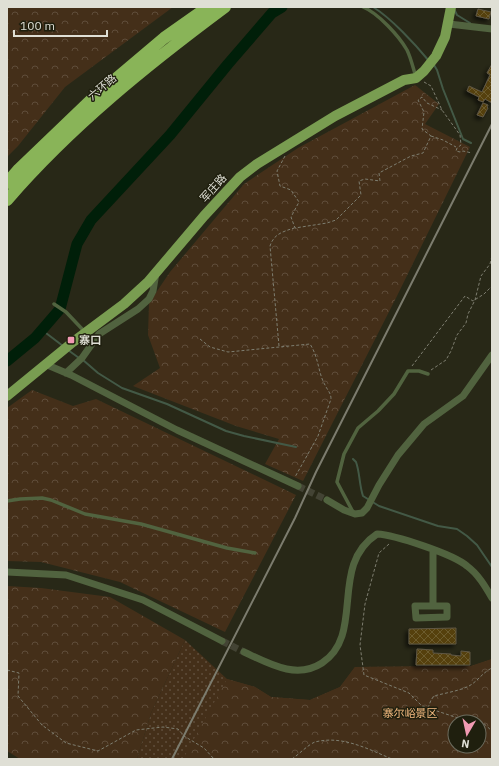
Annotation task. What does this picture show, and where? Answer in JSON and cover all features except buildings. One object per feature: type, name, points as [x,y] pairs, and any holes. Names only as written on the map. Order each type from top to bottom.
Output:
[{"type":"highway","name":"六环路","points":[[7,183],[19,169],[93,98],[164,38],[208,7]]},
{"type":"highway","name":"六环路","points":[[7,200],[28,176],[101,105],[172,47],[225,7]]},
{"type":"main road","points":[[420,75],[436,56],[446,37],[451,8]]},
{"type":"main road","name":"军庄路","points":[[7,396],[45,364],[124,304],[148,282],[204,216],[240,177],[257,164],[335,116],[404,80],[420,75]]},
{"type":"street","points":[[449,24],[492,29]]},
{"type":"street","points":[[66,373],[82,358],[99,334],[138,309],[149,299],[153,291],[157,272]]},
{"type":"street","points":[[327,500],[344,510],[355,514],[362,513],[367,508],[398,455],[424,424],[463,396],[492,355]]},
{"type":"street","points":[[45,364],[66,373],[177,430],[295,485]]},
{"type":"street","points":[[244,652],[273,665],[297,671],[312,668],[330,657],[339,646],[342,639],[350,574],[355,561],[370,538],[377,534],[396,538],[458,560],[468,566],[477,575],[492,598]]},
{"type":"street","points":[[433,550],[433,606]]},
{"type":"street","points":[[7,572],[66,575],[143,600],[222,641]]},
{"type":"lane","points":[[363,7],[386,24],[406,50],[420,75]]},
{"type":"lane","points":[[54,304],[66,312],[86,334]]},
{"type":"lane","points":[[355,514],[337,482],[344,454],[358,428],[378,411],[394,394],[408,371],[419,371],[428,374]]},
{"type":"lane","points":[[7,501],[42,498],[92,516],[141,524],[227,548],[254,553]]},
{"type":"path","points":[[420,75],[431,86],[442,110],[460,135],[461,145],[457,148]]},
{"type":"path","points":[[442,110],[427,103],[422,97],[418,100],[424,112],[422,129],[431,136],[443,140],[457,148],[456,151],[472,153]]},
{"type":"path","points":[[279,347],[270,246],[272,239],[282,232],[295,228],[327,223],[336,220],[362,195],[359,181],[365,179],[380,180],[379,173],[411,156],[423,153],[431,136]]},
{"type":"path","points":[[284,147],[286,153],[277,171],[280,186],[291,190],[299,202],[291,217],[295,228]]},
{"type":"path","points":[[428,374],[446,360],[456,335],[466,323],[468,314],[475,300],[481,276],[490,264],[492,256]]},
{"type":"path","points":[[408,371],[465,296],[473,301],[484,294],[492,286]]},
{"type":"path","points":[[200,339],[210,347],[228,352],[310,344],[318,360],[325,385],[331,396],[330,404],[318,436],[295,485]]},
{"type":"path","points":[[396,538],[379,554],[365,604],[360,645],[364,675],[409,693],[422,706],[428,709],[458,718],[481,721],[492,731]]},
{"type":"path","points":[[428,709],[434,696],[468,686],[478,680],[487,670],[492,668]]},
{"type":"path","points":[[7,670],[19,673],[18,696],[42,725],[66,743],[98,751],[136,730],[163,727],[178,729],[184,736],[204,748],[214,759]]},
{"type":"path","points":[[292,759],[313,742],[338,741],[363,746],[392,759]]},
{"type":"green space","points":[[7,7],[173,7],[65,87],[18,146],[7,157]]},
{"type":"green space","points":[[415,85],[439,104],[425,124],[470,147],[396,298],[303,481],[265,464],[279,439],[236,426],[133,386],[160,368],[148,335],[149,303],[170,272],[244,184],[298,148]]},
{"type":"green space","points":[[32,390],[73,406],[96,399],[296,495],[225,632],[120,582],[41,562],[7,561],[7,408]]},
{"type":"green space","points":[[7,586],[41,588],[110,597],[185,640],[151,713],[137,759],[20,759],[7,751]]},
{"type":"green space","name":"寨尔峪景区","points":[[185,640],[227,679],[255,687],[271,697],[310,700],[340,687],[355,667],[471,666],[492,659],[492,759],[137,759],[151,713]]},
{"type":"green space","name":"寨尔峪景区","points":[[492,659],[492,759],[183,759],[227,679],[255,687],[271,697],[310,700],[340,687],[355,667],[471,666]]},
{"type":"waterway","points":[[7,361],[35,338],[60,309],[77,244],[91,220],[170,135],[272,13],[282,7]]},
{"type":"waterway","points":[[373,7],[395,24],[429,61]]},
{"type":"waterway","points":[[454,9],[457,15],[470,23]]},
{"type":"waterway","points":[[434,65],[463,139],[471,143]]},
{"type":"waterway","points":[[42,330],[63,346]]},
{"type":"waterway","points":[[68,350],[79,358]]},
{"type":"waterway","points":[[83,360],[98,373],[122,388],[167,404],[226,431],[296,447]]},
{"type":"waterway","points":[[353,459],[356,462],[363,496],[379,506],[438,526],[457,529],[477,545],[492,567]]},
{"type":"tunnel","points":[[298,486],[327,500]]},
{"type":"tunnel","points":[[222,641],[244,652]]},
{"type":"railway","points":[[172,759],[295,518],[316,472],[492,124]]},
{"type":"place","name":"寨口","points":[[71,340]]}]
